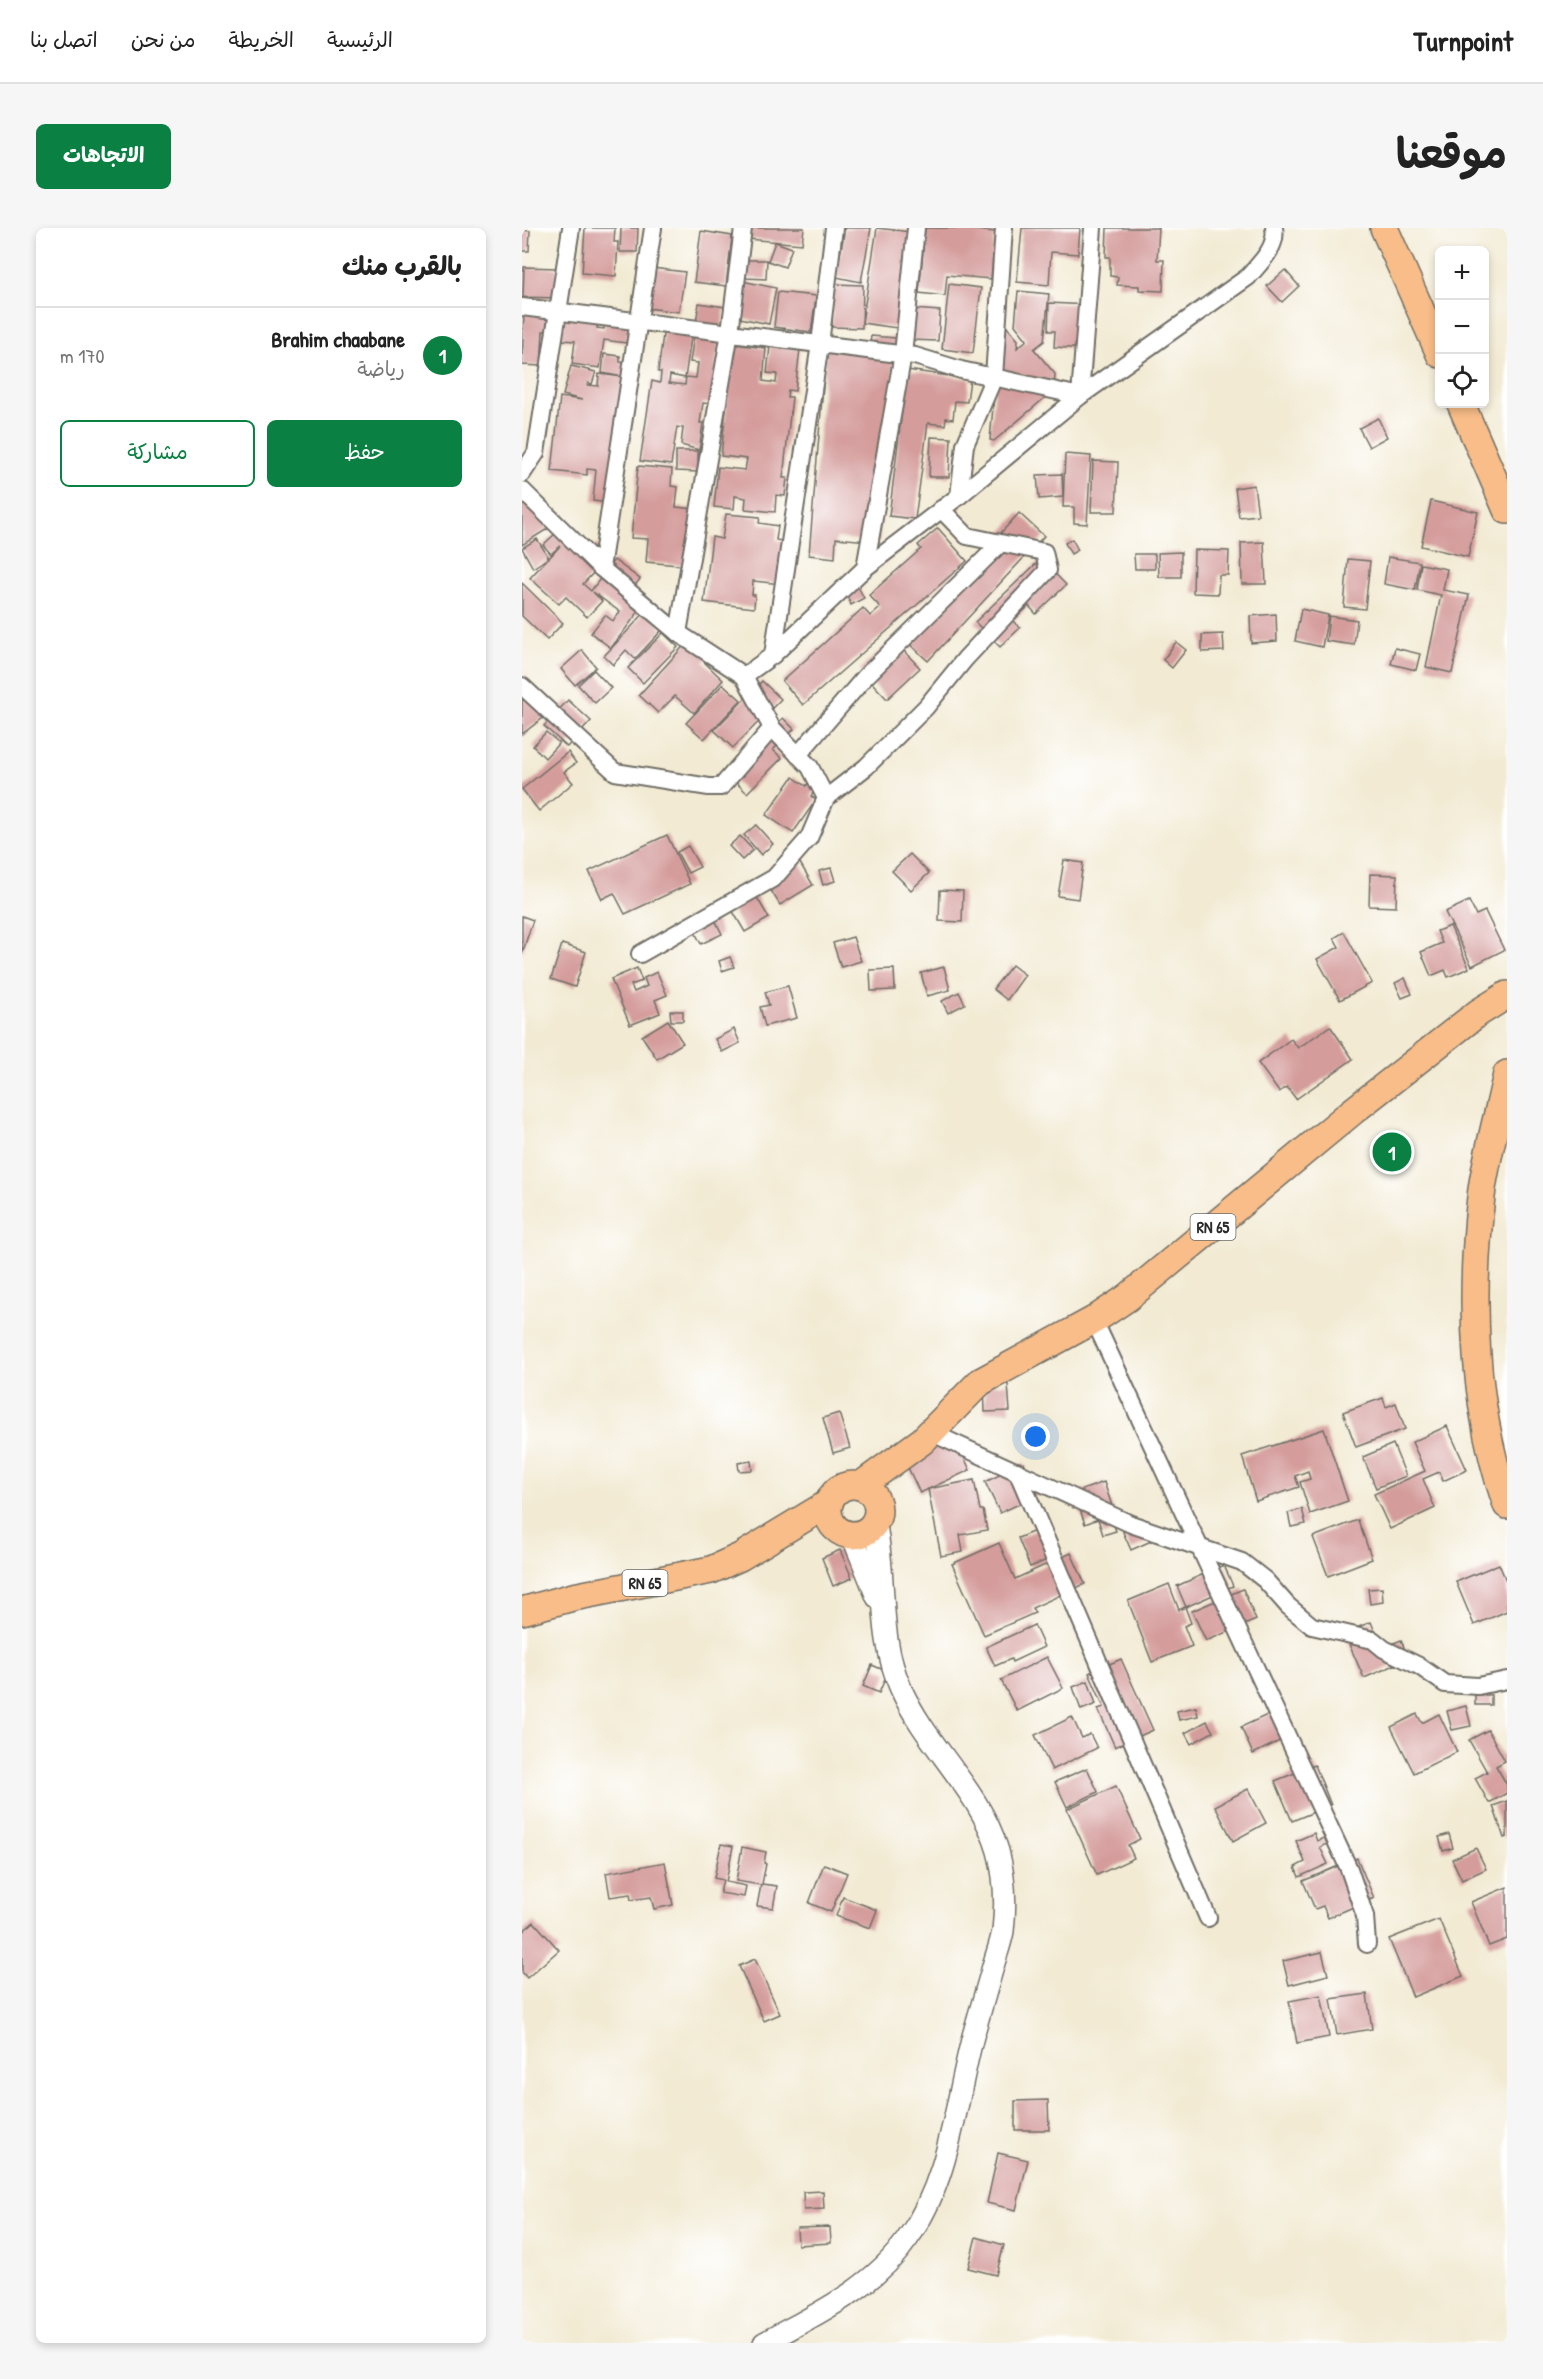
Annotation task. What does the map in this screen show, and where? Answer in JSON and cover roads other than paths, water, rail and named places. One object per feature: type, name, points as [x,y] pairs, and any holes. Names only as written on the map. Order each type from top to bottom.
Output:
[{"type":"main road","points":[[1384,228],[1435,343]]},
{"type":"main road","points":[[1463,408],[1507,510]]},
{"type":"main road","name":"RN 65","points":[[522,1611],[573,1597],[694,1575],[726,1564],[829,1503],[841,1488],[850,1485],[860,1486],[922,1440],[980,1382],[1094,1320],[1127,1298],[1353,1111],[1478,1012],[1507,995]]},
{"type":"main road","points":[[1507,1074],[1484,1172],[1478,1225],[1474,1300],[1478,1383],[1494,1468],[1507,1505]]},
{"type":"main road","name":"RN 65","points":[[764,1542],[820,1533],[848,1534],[866,1531],[876,1518],[893,1482],[922,1440]]},
{"type":"main road","points":[[860,1486],[874,1497],[876,1518]]},
{"type":"main road","points":[[829,1503],[828,1512],[831,1521],[848,1534]]},
{"type":"street","points":[[522,474],[536,453],[571,228]]},
{"type":"street","points":[[601,568],[653,228]]},
{"type":"street","points":[[678,633],[730,332],[743,228]]},
{"type":"street","points":[[773,655],[820,344],[834,228]]},
{"type":"street","points":[[865,568],[903,354],[916,228]]},
{"type":"street","points":[[959,496],[965,445],[994,377],[1004,228]]},
{"type":"street","points":[[1080,396],[1093,228]]},
{"type":"street","points":[[744,676],[773,655],[865,568],[959,496],[1080,396],[1248,277],[1268,252],[1275,234],[1274,228]]},
{"type":"street","points":[[522,307],[903,354],[1080,396]]},
{"type":"street","points":[[522,490],[601,568],[678,633],[744,676],[772,728],[810,766],[826,798]]},
{"type":"street","points":[[640,954],[774,878],[808,838],[826,798],[866,766],[926,707],[965,659],[1048,570],[1044,552],[967,536],[941,510]]},
{"type":"street","points":[[798,755],[865,677],[1000,544]]},
{"type":"street","points":[[522,686],[615,772],[721,787],[772,728]]},
{"type":"street","points":[[1094,1320],[1349,1869],[1365,1916],[1367,1944]]},
{"type":"street","points":[[922,1440],[1017,1471],[1131,1524],[1201,1550],[1242,1562],[1265,1580],[1288,1606],[1312,1626],[1373,1640],[1384,1649],[1419,1666],[1445,1684],[1478,1686],[1507,1680]]},
{"type":"street","points":[[1017,1471],[1208,1918]]},
{"type":"street","points":[[764,2343],[850,2295],[874,2276],[908,2239],[928,2205],[943,2167],[968,2054],[1003,1934],[1004,1878],[991,1834],[974,1800],[917,1718],[900,1688],[890,1656],[883,1612],[876,1518]]},
{"type":"street","points":[[848,1534],[883,1612]]},
{"type":"place","name":"Brahim chaabane","points":[[1392,1152]]}]
